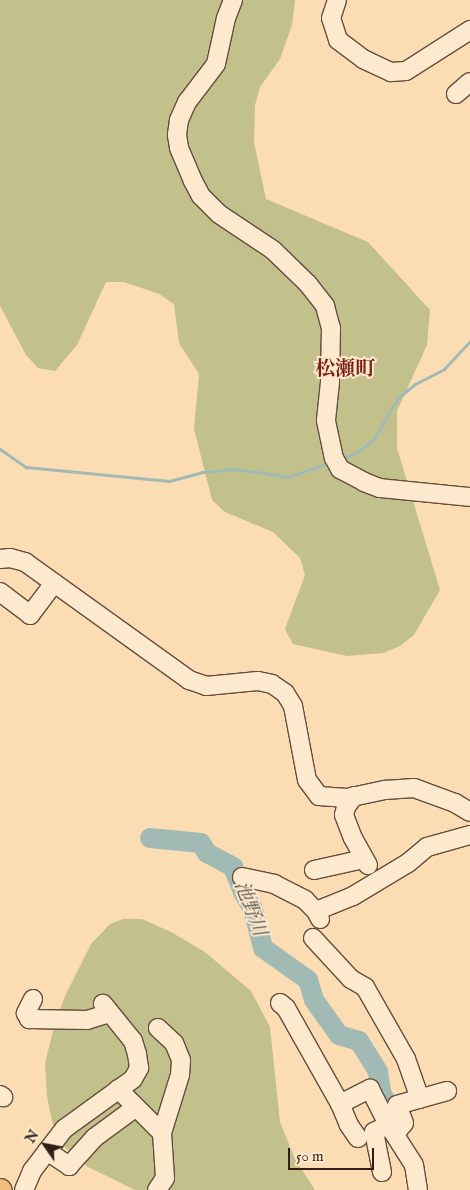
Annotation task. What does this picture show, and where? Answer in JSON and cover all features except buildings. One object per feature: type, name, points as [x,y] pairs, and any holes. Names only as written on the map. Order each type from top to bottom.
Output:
[{"type":"street","points":[[234,0],[226,18],[216,64],[187,102],[179,120],[178,148],[193,181],[201,196],[219,214],[273,250],[308,284],[325,306],[331,328],[330,382],[326,421],[334,458],[340,469],[380,488],[470,497]]},
{"type":"street","points":[[337,0],[331,18],[338,40],[363,59],[391,72],[406,71],[470,30]]},
{"type":"street","points":[[456,94],[470,82]]},
{"type":"street","points":[[0,559],[10,558],[25,562],[189,680],[206,686],[258,681],[272,684],[285,693],[293,706],[306,780],[319,796],[354,796],[385,790],[414,788],[455,803],[470,812]]},
{"type":"street","points":[[0,592],[30,615],[54,583]]},
{"type":"street","points":[[314,870],[366,862],[344,815],[354,796]]},
{"type":"street","points":[[242,877],[274,884],[305,900],[318,915],[408,863],[434,843],[470,835]]},
{"type":"street","points":[[313,938],[351,979],[365,987],[406,1059],[420,1099]]},
{"type":"street","points":[[33,999],[26,1013],[29,1019],[87,1020],[111,1015],[141,1032],[161,1026],[174,1043],[181,1060],[180,1075],[162,1134],[165,1178],[157,1190]]},
{"type":"street","points":[[280,1003],[286,1008],[340,1104],[349,1125],[358,1138]]},
{"type":"street","points":[[24,1190],[32,1171],[64,1129],[133,1079],[139,1068],[133,1041],[111,1015]]},
{"type":"street","points":[[118,1089],[162,1134]]},
{"type":"street","points":[[340,1104],[370,1089],[392,1130],[414,1165],[418,1190]]},
{"type":"street","points":[[382,1172],[374,1132],[392,1130],[404,1123],[397,1105],[447,1091]]},
{"type":"street","points":[[47,1151],[69,1166],[94,1138],[136,1107]]},
{"type":"shaded area","points":[[0,0],[295,0],[292,25],[280,59],[260,87],[255,105],[254,142],[266,199],[368,242],[430,310],[427,345],[397,411],[397,448],[440,590],[414,635],[400,646],[383,653],[347,656],[293,644],[285,629],[305,575],[300,558],[273,532],[225,512],[212,500],[194,429],[199,374],[179,343],[174,304],[159,294],[124,282],[106,282],[77,345],[55,371],[38,368],[26,355],[0,306]]},
{"type":"shaded area","points":[[123,919],[142,919],[171,932],[205,952],[251,991],[270,1027],[280,1122],[295,1159],[315,1190],[135,1190],[88,1167],[60,1143],[52,1121],[47,1096],[45,1063],[53,1031],[65,996],[91,944],[110,924]]},
{"type":"waterway","points":[[341,458],[356,453],[374,439],[397,399],[415,384],[444,369],[470,341]]},
{"type":"waterway","points":[[0,449],[26,467],[169,481],[202,472],[237,469],[288,477],[331,462]]},
{"type":"waterway","name":"池野川","points":[[150,838],[201,843],[207,853],[233,867],[243,892],[253,909],[263,948],[308,980],[314,1000],[339,1035],[359,1041],[378,1072],[381,1092],[393,1116]]},
{"type":"district","name":"松瀬町","points":[[345,369]]}]
